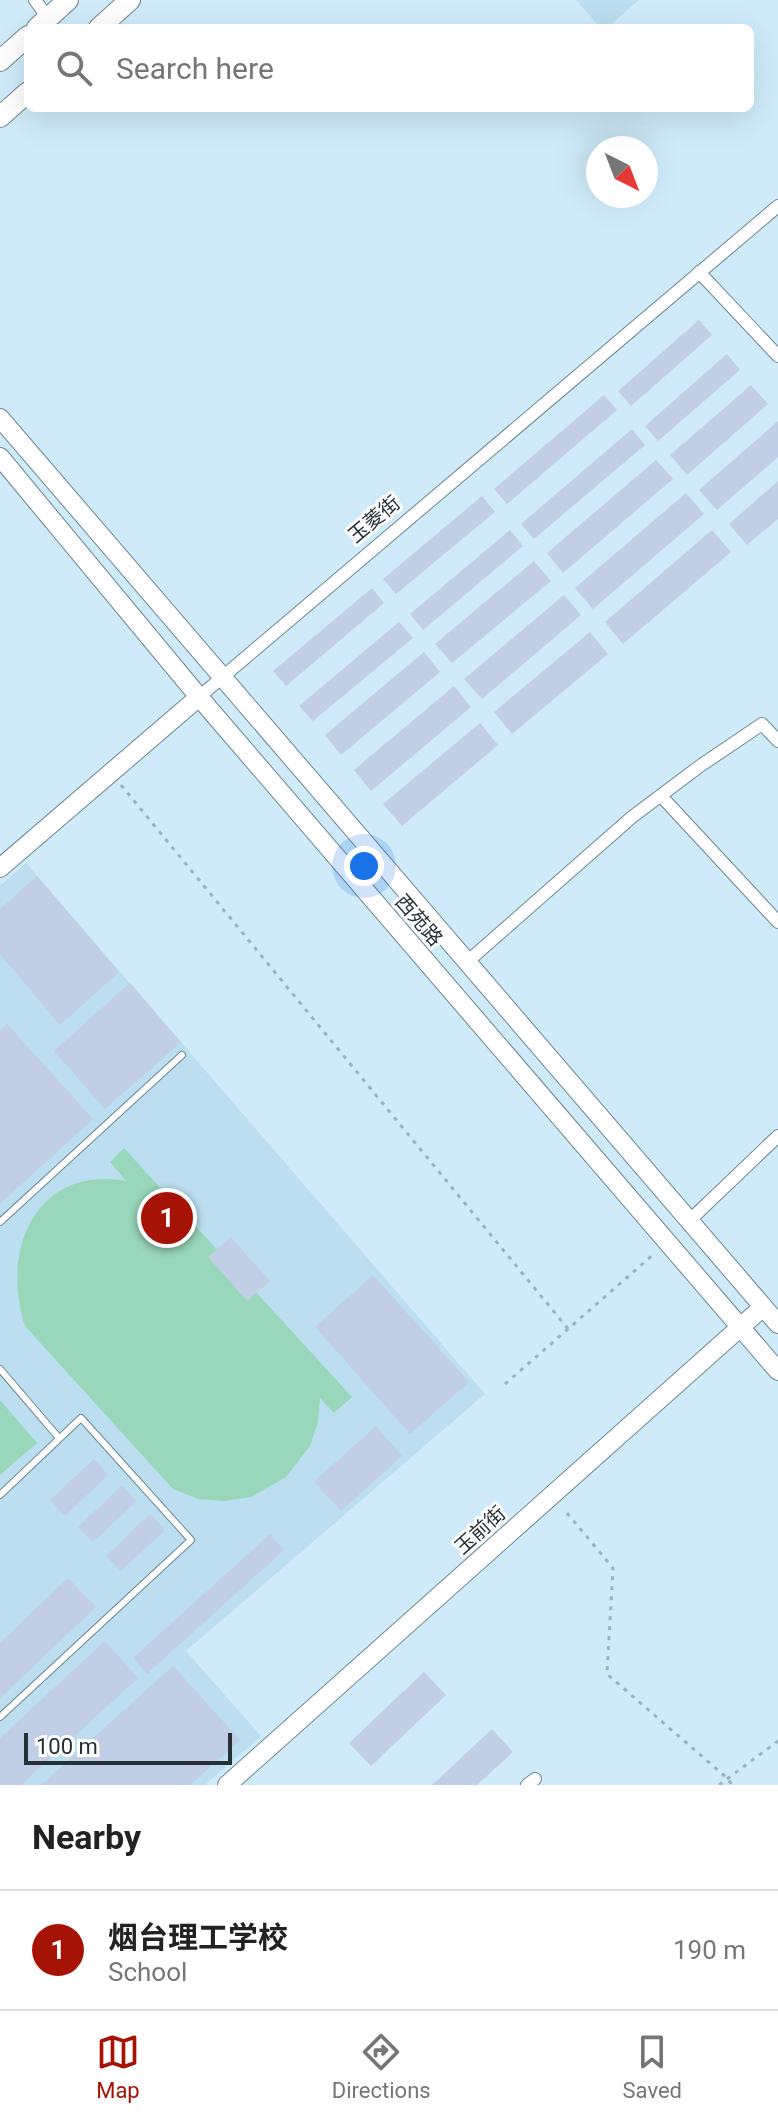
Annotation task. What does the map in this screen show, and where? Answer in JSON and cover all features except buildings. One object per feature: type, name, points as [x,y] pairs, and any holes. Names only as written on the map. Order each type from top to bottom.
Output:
[{"type":"main road","points":[[42,23],[68,0]]},
{"type":"main road","points":[[103,24],[130,0]]},
{"type":"main road","points":[[0,61],[24,40]]},
{"type":"main road","points":[[0,117],[24,96]]},
{"type":"main road","name":"西苑路","points":[[0,418],[778,1324]]},
{"type":"main road","name":"西苑路","points":[[0,457],[199,697],[778,1371]]},
{"type":"main road","name":"玉菱街","points":[[0,868],[199,697]]},
{"type":"main road","name":"玉前街","points":[[227,1785],[763,1307]]},
{"type":"street","points":[[35,0],[42,23]]},
{"type":"street","name":"玉菱街","points":[[199,697],[778,206]]},
{"type":"street","points":[[699,272],[778,356]]},
{"type":"street","points":[[467,962],[632,817],[700,766],[762,724],[778,741]]},
{"type":"street","points":[[662,797],[778,922]]},
{"type":"street","points":[[689,1221],[778,1136]]},
{"type":"lane","points":[[0,1222],[182,1055]]},
{"type":"lane","points":[[0,1369],[59,1438]]},
{"type":"lane","points":[[0,1495],[81,1418],[191,1540],[0,1717]]},
{"type":"path","points":[[110,773],[569,1330]]},
{"type":"path","points":[[505,1384],[667,1242]]},
{"type":"path","points":[[567,1513],[613,1568],[607,1674],[732,1785]]},
{"type":"path","points":[[719,1785],[778,1741]]},
{"type":"shaded area","points":[[576,0],[639,0],[612,24],[597,24]]},
{"type":"shaded area","points":[[26,863],[485,1394],[186,1651],[261,1736],[205,1785],[0,1785],[0,886]]},
{"type":"green space","points":[[124,1148],[352,1397],[334,1413],[320,1398],[318,1422],[310,1446],[286,1477],[251,1497],[224,1501],[198,1499],[173,1489],[25,1326],[19,1297],[18,1269],[23,1242],[33,1219],[48,1200],[69,1186],[95,1179],[126,1181],[110,1162]]},
{"type":"green space","points":[[0,1400],[37,1443],[0,1475]]},
{"type":"place","name":"烟台理工学校","points":[[167,1218]]}]
